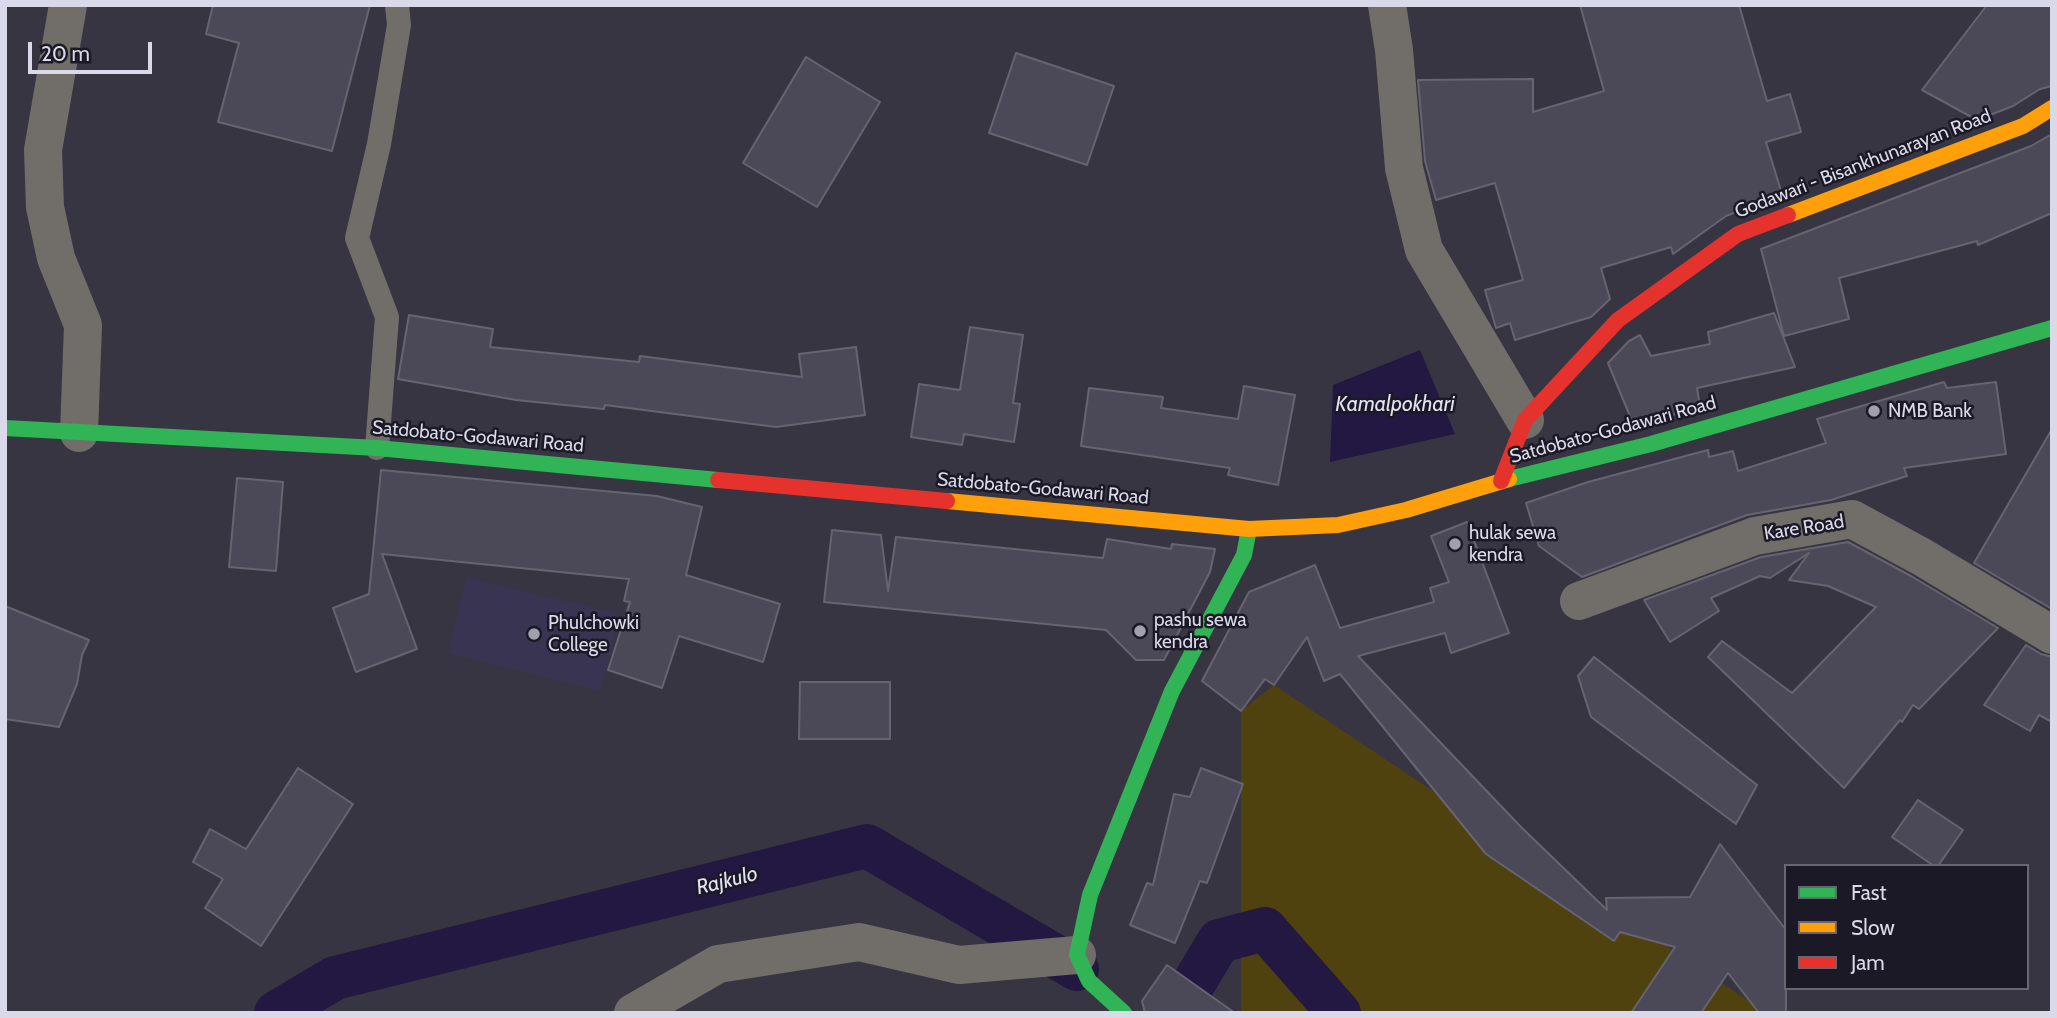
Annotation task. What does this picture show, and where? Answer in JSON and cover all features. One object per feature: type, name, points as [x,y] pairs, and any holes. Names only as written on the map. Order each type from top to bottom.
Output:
[{"type":"street","points":[[68,5],[43,162],[45,207],[56,258],[83,326],[79,433]]},
{"type":"street","points":[[1387,5],[1394,50],[1404,168],[1424,250],[1525,420]]},
{"type":"street","name":"Godawari - Bisankhunarayan Road","points":[[1501,481],[1525,420],[1618,320],[1738,234],[2023,126],[2052,108]]},
{"type":"street","name":"Satdobato-Godawari Road","points":[[5,428],[377,448],[1249,530],[1339,525],[1406,510],[1501,481],[1651,444],[2052,328]]},
{"type":"street","name":"Kare Road","points":[[1579,601],[1755,536],[1852,519],[1922,557],[2052,635]]},
{"type":"street","points":[[1124,1013],[1089,981],[1077,955],[1090,895],[1172,691],[1244,555],[1249,530]]},
{"type":"street","points":[[633,1013],[718,964],[859,942],[959,965],[1077,955]]},
{"type":"lane","points":[[377,448],[387,317],[357,238],[379,144],[399,25],[397,5]]},
{"type":"shaded area","name":"Phulchowki College","points":[[467,577],[620,614],[601,691],[448,653]]},
{"type":"shaded area","points":[[1274,685],[1767,1013],[1241,1013],[1241,711]]},
{"type":"water","name":"Kamalpokhari","points":[[1420,350],[1455,434],[1330,462],[1333,385]]},
{"type":"building","points":[[213,5],[370,5],[332,151],[218,122],[239,43],[206,34]]},
{"type":"building","points":[[1580,5],[1739,5],[1767,101],[1790,94],[1801,132],[1766,142],[1782,194],[1726,216],[1673,254],[1671,247],[1601,268],[1610,299],[1591,317],[1515,340],[1510,323],[1496,328],[1485,290],[1523,280],[1495,183],[1436,200],[1425,161],[1418,80],[1533,79],[1533,112],[1604,91]]},
{"type":"building","points":[[1987,5],[2052,5],[2052,86],[2040,89],[2013,106],[1977,120],[1922,90]]},
{"type":"building","points":[[1016,53],[1114,86],[1087,165],[989,133]]},
{"type":"building","points":[[806,57],[880,102],[817,207],[743,163]]},
{"type":"building","points":[[2052,134],[2052,213],[1978,245],[1977,241],[1839,278],[1849,319],[1784,336],[1761,249],[2031,146]]},
{"type":"building","points":[[1774,313],[1795,367],[1697,388],[1700,407],[1634,426],[1608,363],[1629,341],[1640,335],[1651,356],[1710,344],[1708,332]]},
{"type":"building","points":[[409,315],[493,329],[490,347],[639,362],[640,356],[802,377],[799,354],[856,347],[865,415],[776,427],[605,405],[604,409],[516,400],[398,379]]},
{"type":"building","points":[[970,327],[1023,335],[1013,403],[1020,404],[1014,442],[964,434],[962,445],[911,437],[919,384],[960,390]]},
{"type":"building","points":[[1944,382],[1947,388],[1996,382],[2006,454],[1904,468],[1907,476],[1831,500],[1747,515],[1582,577],[1539,546],[1526,503],[1588,482],[1708,450],[1709,457],[1733,451],[1738,471],[1826,443],[1817,419]]},
{"type":"building","points":[[1244,386],[1295,395],[1278,485],[1228,475],[1230,468],[1081,446],[1089,388],[1163,397],[1161,408],[1238,419]]},
{"type":"building","points":[[2052,429],[2052,609],[1974,563]]},
{"type":"building","points":[[381,470],[657,496],[702,507],[686,575],[780,604],[763,662],[679,636],[662,688],[608,670],[630,602],[624,601],[629,579],[382,554],[417,649],[356,672],[333,608],[369,594]]},
{"type":"building","points":[[237,478],[283,482],[276,571],[229,567]]},
{"type":"building","points":[[1467,522],[1509,633],[1451,653],[1445,633],[1358,656],[1521,827],[1607,910],[1606,898],[1690,897],[1720,844],[1784,927],[1786,1013],[1759,1013],[1728,973],[1701,1013],[1631,1013],[1675,947],[1620,932],[1614,941],[1486,854],[1340,674],[1324,681],[1307,637],[1274,685],[1265,679],[1241,711],[1202,681],[1249,592],[1315,565],[1340,628],[1434,602],[1430,588],[1449,582],[1431,536]]},
{"type":"building","points":[[832,530],[881,535],[888,591],[896,537],[1103,558],[1107,539],[1171,549],[1172,544],[1215,549],[1210,572],[1164,660],[1136,660],[1106,630],[824,602]]},
{"type":"building","points":[[1848,542],[1998,628],[1919,709],[1913,705],[1902,722],[1900,720],[1844,788],[1708,657],[1722,641],[1792,693],[1876,607],[1828,586],[1789,580],[1809,553],[1770,578],[1760,576],[1711,598],[1719,611],[1670,642],[1644,600],[1761,557]]},
{"type":"building","points":[[5,606],[89,640],[82,655],[77,684],[59,727],[5,719]]},
{"type":"building","points":[[2026,645],[2052,657],[2052,722],[2039,715],[2030,731],[1984,705]]},
{"type":"building","points":[[1594,657],[1757,785],[1736,824],[1591,717],[1578,676]]},
{"type":"building","points":[[800,682],[890,682],[890,739],[799,739]]},
{"type":"building","points":[[298,768],[353,804],[261,946],[205,908],[223,879],[193,862],[210,829],[246,849]]},
{"type":"building","points":[[1201,768],[1243,784],[1207,883],[1200,881],[1175,943],[1130,925],[1147,883],[1153,885],[1174,794],[1190,797]]},
{"type":"building","points":[[1918,800],[1963,830],[1939,864],[1931,864],[1892,837]]},
{"type":"building","points":[[1167,965],[1235,1013],[1145,1013],[1142,1001]]},
{"type":"waterway","name":"Rajkulo","points":[[276,1013],[335,978],[867,846],[1077,969]]},
{"type":"waterway","name":"Rajkulo","points":[[1176,1013],[1219,941],[1265,929],[1339,1013]]},
{"type":"traffic: fast","points":[[1509,479],[1651,444],[2052,328]]},
{"type":"traffic: fast","points":[[5,428],[377,448],[718,480]]},
{"type":"traffic: fast","points":[[1124,1013],[1089,981],[1077,955],[1090,895],[1172,691],[1244,555],[1249,529]]},
{"type":"traffic: slow","points":[[1788,215],[2023,126],[2052,108]]},
{"type":"traffic: slow","points":[[947,501],[1249,529],[1338,525],[1406,510],[1509,479]]},
{"type":"traffic: jam","points":[[1501,481],[1525,420],[1618,320],[1738,234],[1788,215]]},
{"type":"traffic: jam","points":[[718,480],[947,501]]},
{"type":"place","name":"NMB Bank","points":[[1874,411]]},
{"type":"place","name":"hulak sewa kendra","points":[[1455,544]]},
{"type":"place","name":"pashu sewa kendra","points":[[1140,631]]},
{"type":"place","name":"Phulchowki College","points":[[534,634]]}]
